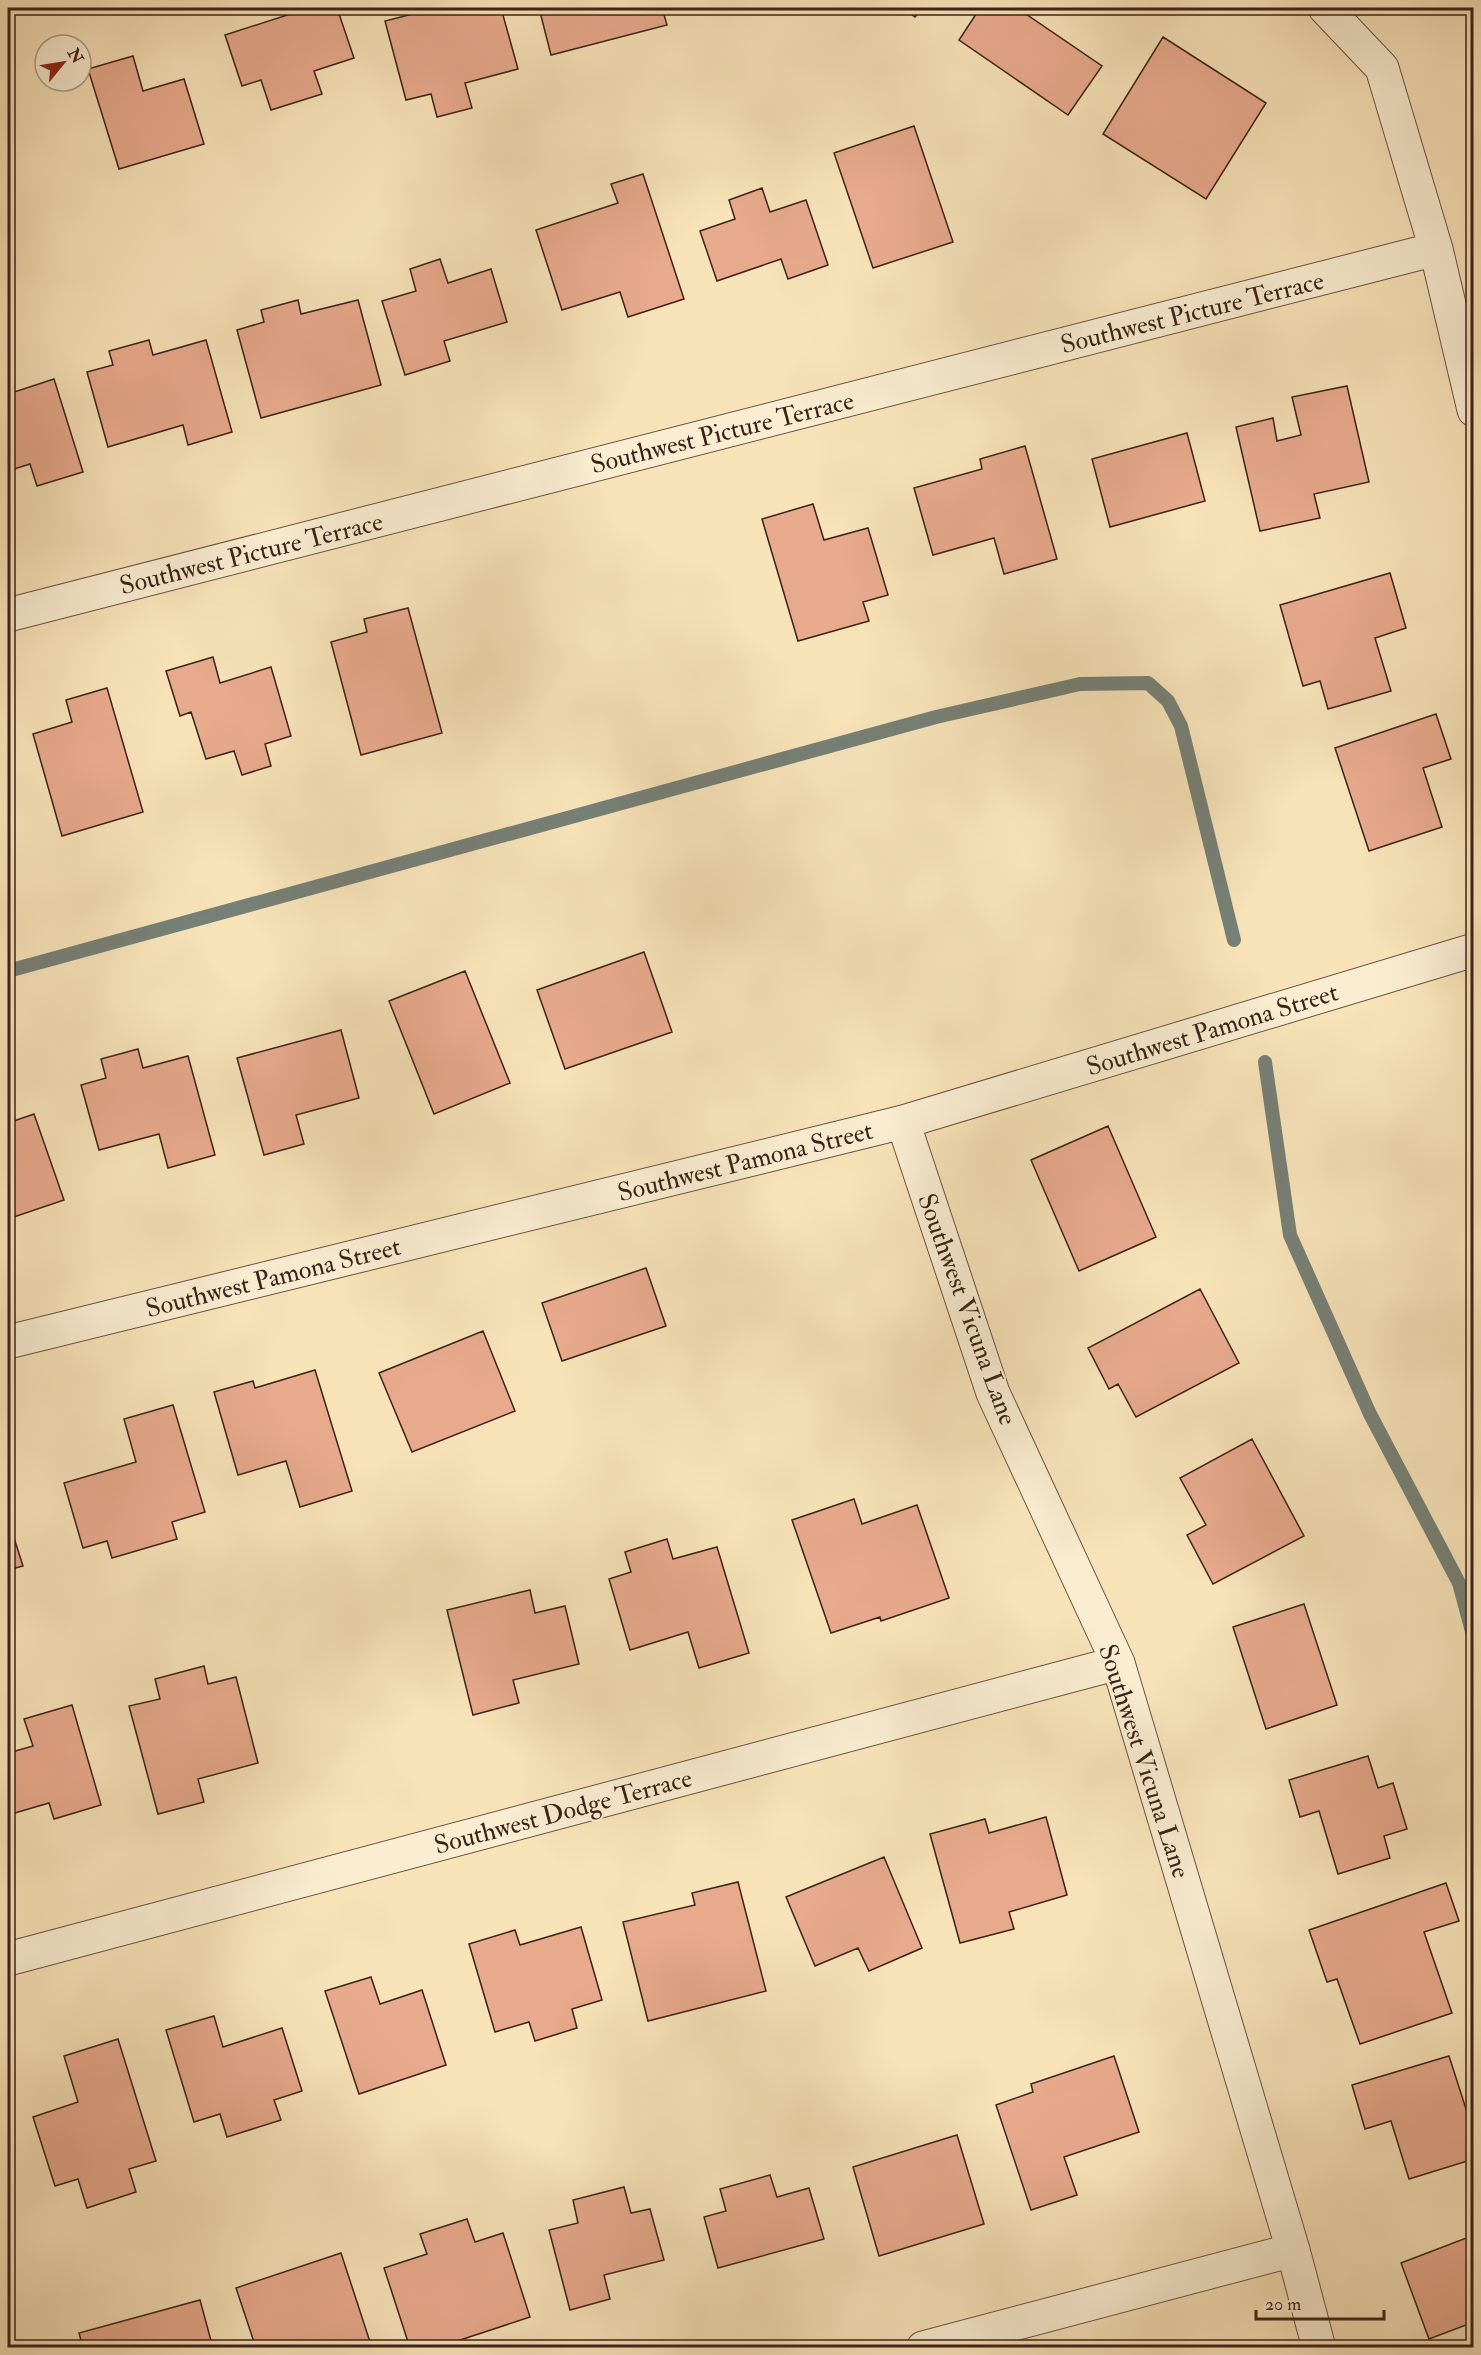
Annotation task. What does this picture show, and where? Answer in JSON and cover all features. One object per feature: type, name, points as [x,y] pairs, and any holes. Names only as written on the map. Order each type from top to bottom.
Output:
[{"type":"street","points":[[1325,8],[1382,68],[1436,249],[1473,410]]},
{"type":"street","name":"Southwest Picture Terrace","points":[[8,615],[1436,249]]},
{"type":"street","name":"Southwest Pamona Street","points":[[8,1342],[903,1122],[1473,950]]},
{"type":"street","name":"Southwest Vicuna Lane","points":[[903,1122],[993,1393],[1118,1663],[1293,2250],[1319,2348]]},
{"type":"street","name":"Southwest Dodge Terrace","points":[[8,1959],[1118,1663]]},
{"type":"street","points":[[923,2348],[1293,2250]]},
{"type":"building","points":[[309,8],[337,8],[354,58],[314,71],[322,94],[271,110],[261,80],[242,86],[225,35]]},
{"type":"building","points":[[436,8],[501,8],[518,69],[465,83],[472,108],[437,117],[431,94],[406,100],[385,21]]},
{"type":"building","points":[[539,8],[662,8],[667,25],[551,55]]},
{"type":"building","points":[[903,8],[923,8],[915,17]]},
{"type":"building","points":[[980,8],[1017,8],[1102,66],[1068,115],[959,40]]},
{"type":"building","points":[[1163,37],[1266,103],[1206,199],[1103,134]]},
{"type":"building","points":[[133,56],[143,91],[184,79],[204,144],[119,169],[93,85],[93,68]]},
{"type":"building","points":[[914,126],[953,242],[873,268],[834,153]]},
{"type":"building","points":[[643,174],[684,299],[628,317],[620,292],[562,310],[536,230],[618,203],[611,184]]},
{"type":"building","points":[[762,188],[770,212],[806,200],[828,265],[788,279],[781,259],[717,281],[700,231],[735,219],[729,200]]},
{"type":"building","points":[[440,259],[448,283],[491,269],[507,322],[444,341],[450,361],[405,375],[382,301],[416,291],[410,269]]},
{"type":"building","points":[[298,300],[301,314],[358,300],[381,385],[261,418],[237,330],[264,322],[261,310]]},
{"type":"building","points":[[149,340],[153,355],[206,340],[232,432],[188,445],[183,425],[108,447],[87,372],[113,365],[109,351]]},
{"type":"building","points":[[54,379],[83,472],[37,486],[30,464],[8,471],[8,394]]},
{"type":"building","points":[[1347,386],[1369,482],[1314,494],[1320,518],[1260,531],[1236,427],[1273,418],[1277,441],[1301,435],[1292,397]]},
{"type":"building","points":[[1187,433],[1205,501],[1110,527],[1092,459]]},
{"type":"building","points":[[1025,446],[1057,559],[1004,574],[994,538],[933,555],[914,488],[982,469],[980,459]]},
{"type":"building","points":[[813,504],[824,540],[868,528],[888,595],[863,602],[869,621],[798,641],[762,519]]},
{"type":"building","points":[[1390,573],[1406,628],[1375,638],[1391,691],[1328,709],[1320,681],[1303,686],[1280,605]]},
{"type":"building","points":[[408,608],[442,733],[361,755],[331,642],[367,632],[364,619]]},
{"type":"building","points":[[213,657],[220,683],[271,667],[291,736],[265,744],[271,766],[242,775],[234,751],[206,759],[191,712],[180,716],[166,671]]},
{"type":"building","points":[[107,688],[143,812],[62,836],[33,734],[72,722],[66,700]]},
{"type":"building","points":[[1436,714],[1451,759],[1423,768],[1442,827],[1369,851],[1335,748]]},
{"type":"building","points":[[644,952],[672,1032],[565,1069],[537,990]]},
{"type":"building","points":[[465,971],[510,1083],[434,1114],[389,1001]]},
{"type":"building","points":[[341,1030],[359,1098],[296,1115],[304,1144],[264,1155],[237,1058]]},
{"type":"building","points":[[138,1049],[143,1068],[188,1056],[215,1155],[168,1168],[159,1134],[99,1150],[81,1085],[106,1078],[101,1059]]},
{"type":"building","points":[[34,1114],[64,1200],[8,1219],[8,1123]]},
{"type":"building","points":[[1108,1126],[1156,1237],[1079,1271],[1031,1160]]},
{"type":"building","points":[[646,1268],[666,1326],[562,1361],[542,1303]]},
{"type":"building","points":[[1200,1289],[1239,1363],[1136,1417],[1118,1384],[1109,1389],[1088,1348]]},
{"type":"building","points":[[483,1331],[515,1411],[412,1452],[379,1373]]},
{"type":"building","points":[[315,1370],[352,1491],[300,1507],[286,1461],[238,1475],[214,1392],[253,1381],[255,1388]]},
{"type":"building","points":[[173,1405],[205,1512],[172,1522],[177,1539],[112,1558],[107,1541],[83,1548],[64,1483],[136,1462],[124,1419]]},
{"type":"building","points":[[1252,1439],[1304,1536],[1213,1584],[1187,1535],[1206,1525],[1180,1478]]},
{"type":"building","points":[[854,1499],[862,1524],[917,1505],[949,1598],[881,1621],[880,1617],[831,1633],[792,1520]]},
{"type":"building","points":[[8,1519],[23,1566],[8,1570]]},
{"type":"building","points":[[667,1539],[673,1559],[717,1547],[749,1653],[699,1668],[688,1632],[630,1650],[609,1579],[631,1572],[625,1552]]},
{"type":"building","points":[[530,1590],[535,1613],[565,1606],[579,1664],[513,1680],[519,1703],[473,1715],[447,1610]]},
{"type":"building","points":[[1304,1604],[1337,1705],[1266,1729],[1233,1627]]},
{"type":"building","points":[[204,1666],[208,1684],[236,1677],[258,1763],[198,1779],[204,1802],[158,1814],[129,1706],[160,1699],[155,1679]]},
{"type":"building","points":[[72,1705],[101,1805],[54,1819],[49,1803],[8,1815],[8,1753],[33,1746],[24,1719]]},
{"type":"building","points":[[1368,1756],[1378,1788],[1393,1783],[1407,1829],[1384,1836],[1390,1858],[1338,1874],[1319,1811],[1300,1817],[1289,1780]]},
{"type":"building","points":[[1046,1817],[1067,1895],[1009,1912],[1014,1929],[960,1943],[930,1834],[985,1819],[989,1833]]},
{"type":"building","points":[[884,1857],[922,1948],[869,1971],[858,1948],[815,1966],[786,1897]]},
{"type":"building","points":[[738,1882],[766,1991],[648,2021],[623,1922],[695,1905],[692,1893]]},
{"type":"building","points":[[1446,1883],[1459,1921],[1424,1932],[1452,2013],[1360,2044],[1337,1979],[1327,1982],[1309,1930]]},
{"type":"building","points":[[581,1927],[602,2000],[572,2009],[577,2028],[535,2041],[529,2022],[495,2032],[469,1944],[515,1930],[520,1945]]},
{"type":"building","points":[[371,1977],[380,2004],[422,1990],[446,2065],[359,2094],[325,1991]]},
{"type":"building","points":[[214,2016],[223,2047],[282,2028],[302,2091],[274,2100],[281,2120],[227,2137],[220,2114],[194,2122],[166,2030]]},
{"type":"building","points":[[118,2039],[156,2161],[129,2169],[136,2192],[87,2208],[78,2179],[55,2186],[33,2117],[78,2102],[64,2056]]},
{"type":"building","points":[[1114,2056],[1139,2132],[1064,2157],[1077,2195],[1031,2210],[996,2105],[1033,2092],[1031,2084]]},
{"type":"building","points":[[1449,2056],[1467,2112],[1474,2110],[1474,2159],[1409,2179],[1391,2121],[1365,2129],[1352,2085]]},
{"type":"building","points":[[957,2135],[984,2224],[879,2256],[853,2167]]},
{"type":"building","points":[[770,2175],[777,2197],[809,2188],[824,2239],[718,2268],[704,2217],[726,2211],[720,2189]]},
{"type":"building","points":[[624,2187],[631,2213],[650,2209],[664,2260],[604,2275],[610,2299],[570,2310],[549,2230],[578,2223],[573,2200]]},
{"type":"building","points":[[467,2219],[475,2242],[503,2233],[530,2317],[436,2348],[410,2348],[384,2268],[427,2254],[420,2234]]},
{"type":"building","points":[[1474,2235],[1474,2322],[1429,2339],[1401,2263]]},
{"type":"building","points":[[341,2253],[372,2348],[256,2348],[236,2288]]},
{"type":"building","points":[[200,2300],[213,2348],[83,2348],[79,2333]]},
{"type":"waterway","points":[[8,971],[936,717],[1080,684],[1148,683],[1168,701],[1181,726],[1234,940]]},
{"type":"waterway","points":[[1265,1062],[1290,1235],[1370,1414],[1459,1583],[1474,1639]]}]
